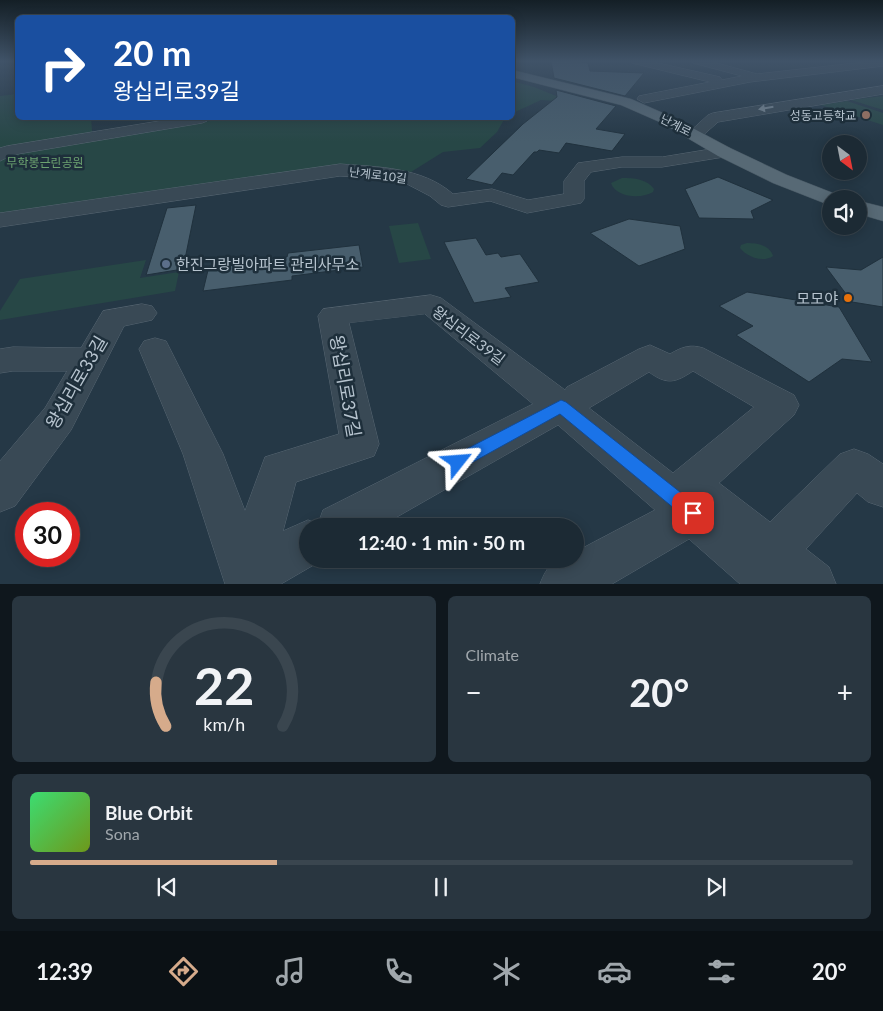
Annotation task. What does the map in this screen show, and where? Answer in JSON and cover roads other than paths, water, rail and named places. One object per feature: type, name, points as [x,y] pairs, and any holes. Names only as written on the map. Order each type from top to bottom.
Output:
[{"type":"main road","name":"난계로","points":[[572,88],[626,102],[780,179],[822,195]]},
{"type":"main road","points":[[867,209],[883,214]]},
{"type":"street","points":[[644,98],[696,88]]},
{"type":"street","points":[[804,90],[830,98]]},
{"type":"street","points":[[694,135],[713,118],[883,90]]},
{"type":"street","points":[[0,156],[7,151],[190,120]]},
{"type":"street","name":"난계로10길","points":[[0,220],[340,170],[377,173],[422,181],[441,193],[448,201],[492,195],[527,207],[574,199],[574,181],[585,167],[622,162],[662,162],[724,152]]},
{"type":"street","name":"왕십리로39길","points":[[333,316],[431,304],[570,402],[775,568],[812,584]]},
{"type":"street","name":"왕십리로33길","points":[[0,492],[58,419],[113,318],[142,313]]},
{"type":"street","name":"왕십리로37길","points":[[249,580],[279,470],[360,444],[333,316]]},
{"type":"street","points":[[155,349],[203,454],[249,580],[299,549]]},
{"type":"street","name":"왕십리로39길","points":[[522,353],[570,402]]},
{"type":"street","points":[[354,518],[650,357],[670,370],[692,356],[781,405],[691,499],[564,584]]},
{"type":"street","points":[[0,361],[13,359],[90,360]]},
{"type":"street","points":[[775,568],[854,467],[883,488]]},
{"type":"place","name":"성동고등학교","points":[[866,115]]},
{"type":"place","name":"한진그랑빌아파트 관리사무소","points":[[166,264]]},
{"type":"place","name":"모모야","points":[[848,298]]},
{"type":"park label","name":"무학봉근린공원","points":[[45,162]]}]
